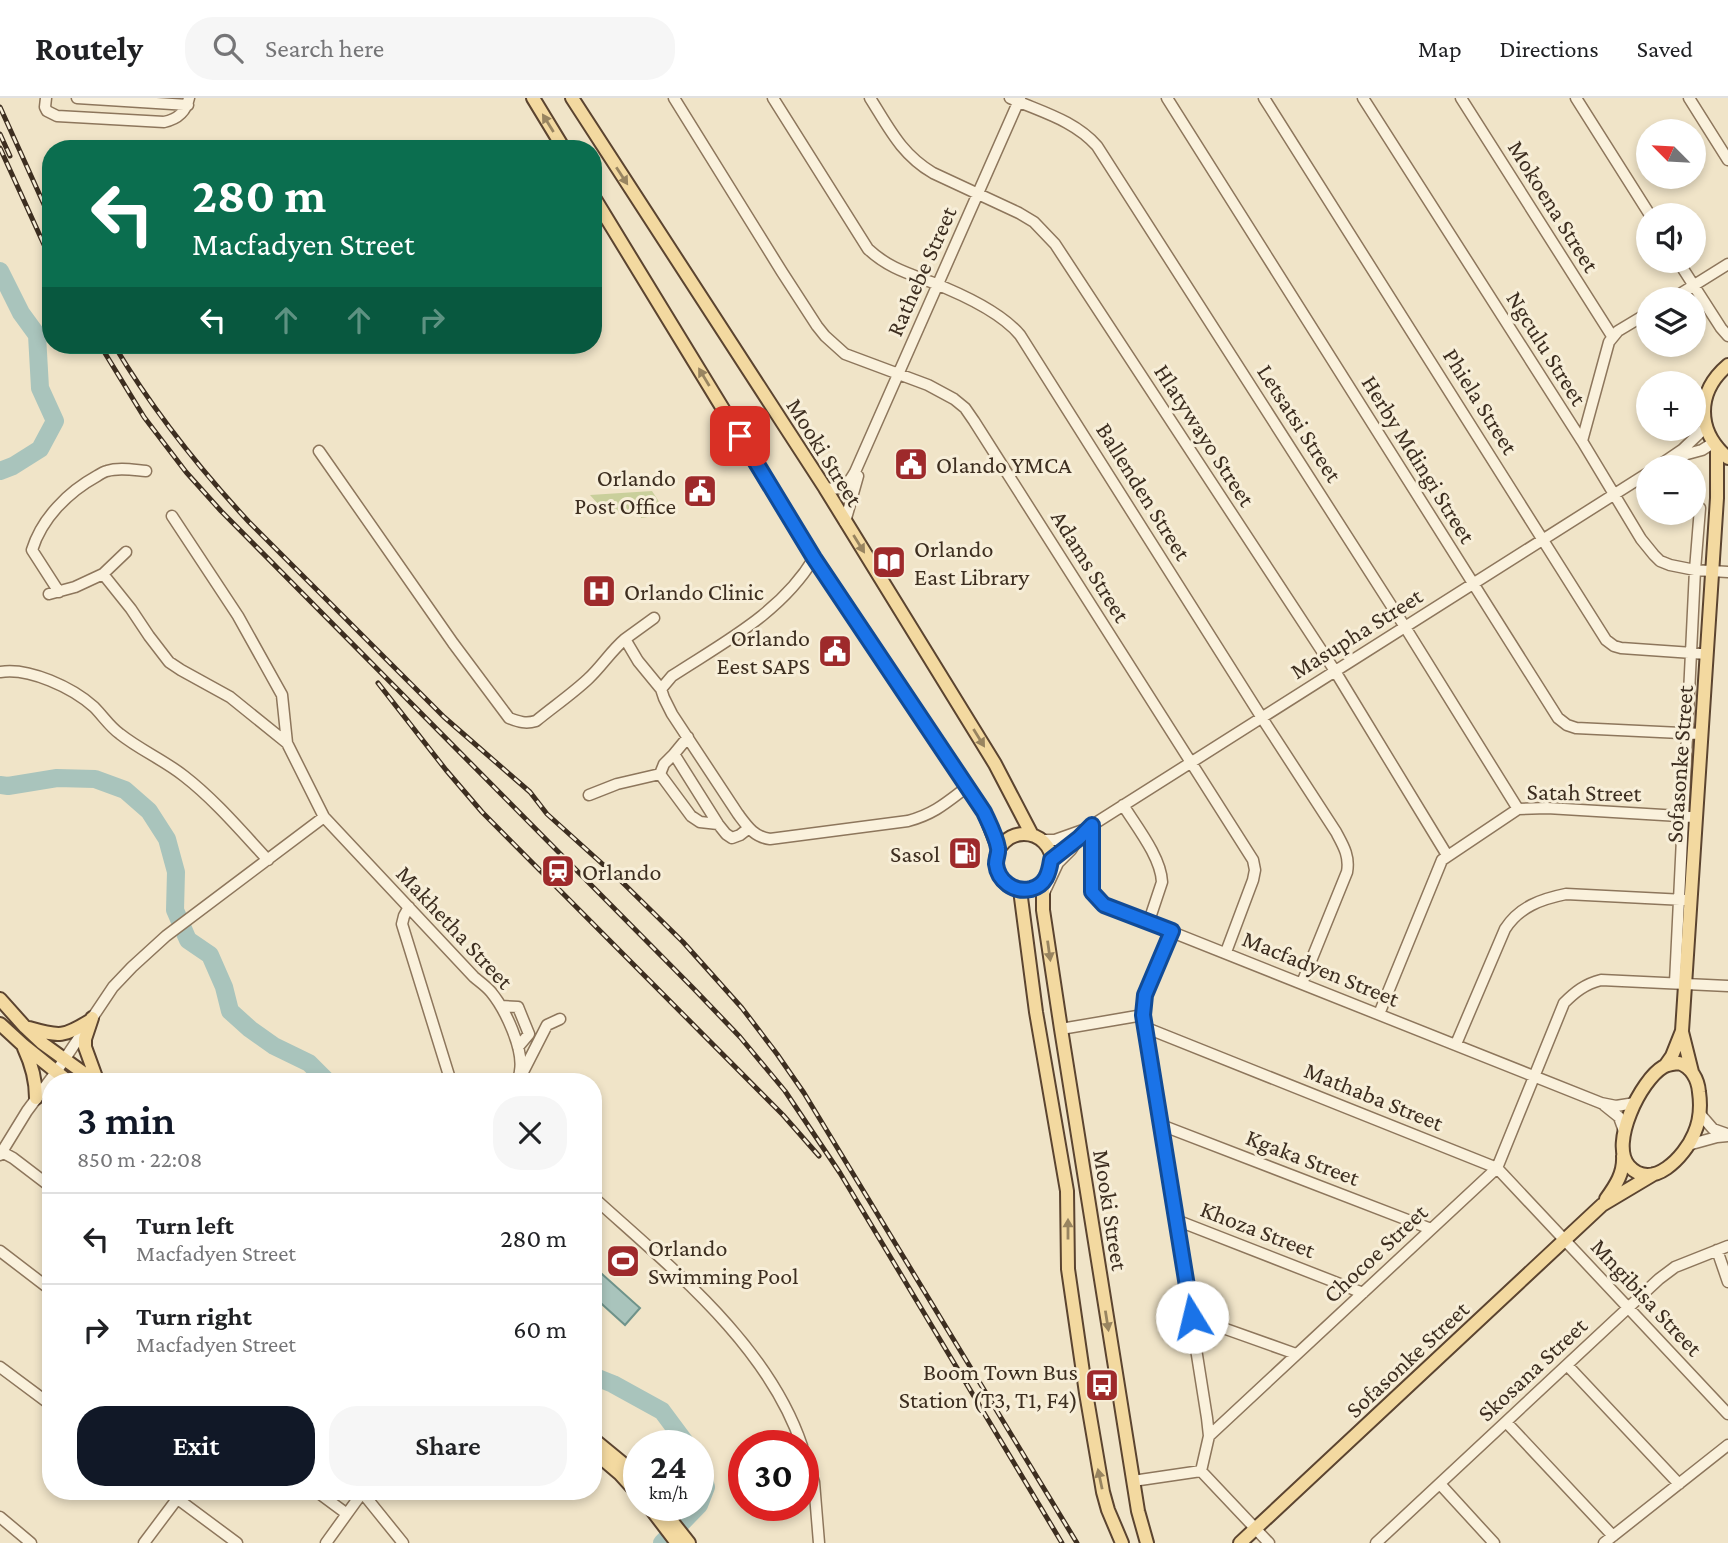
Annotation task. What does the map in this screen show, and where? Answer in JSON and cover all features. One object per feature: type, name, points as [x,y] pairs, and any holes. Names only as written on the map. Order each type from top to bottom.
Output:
[{"type":"main road","points":[[533,98],[559,140]]},
{"type":"main road","name":"Mooki Street","points":[[572,98],[599,140]]},
{"type":"main road","name":"Mooki Street","points":[[602,144],[825,488],[995,764],[1037,838]]},
{"type":"main road","points":[[602,211],[814,558],[984,812],[999,850]]},
{"type":"main road","name":"Sofasonke Street","points":[[1706,394],[1717,374],[1728,365]]},
{"type":"main road","name":"Sofasonke Street","points":[[1706,427],[1715,446],[1728,458]]},
{"type":"main road","name":"Sofasonke Street","points":[[1240,1543],[1602,1205],[1670,1166],[1682,1154],[1694,1135],[1700,1114],[1699,1088],[1682,1031],[1680,983],[1685,900],[1696,817],[1702,734],[1717,498],[1715,446]]},
{"type":"main road","name":"Sofasonke Street","points":[[1717,498],[1728,478]]},
{"type":"main road","points":[[1022,834],[1037,838],[1048,847],[1050,870],[1043,890],[1015,888],[999,874],[996,864],[999,850],[1010,838],[1022,834]]},
{"type":"main road","name":"Mooki Street","points":[[1015,888],[1067,1191],[1068,1269],[1095,1451],[1108,1510],[1122,1543]]},
{"type":"main road","name":"Mooki Street","points":[[1043,890],[1043,910],[1061,1029],[1138,1511],[1147,1543]]},
{"type":"main road","points":[[0,999],[42,1043],[84,1073]]},
{"type":"main road","points":[[25,1027],[60,1035],[72,1032],[92,1019]]},
{"type":"main road","points":[[92,1019],[85,1047],[94,1073]]},
{"type":"main road","points":[[0,1024],[56,1072]]},
{"type":"main road","name":"Sofasonke Street","points":[[1602,1205],[1618,1181],[1623,1164],[1625,1133],[1635,1103],[1647,1084],[1672,1056],[1682,1031]]},
{"type":"main road","points":[[23,1045],[36,1082],[35,1099],[42,1098]]},
{"type":"main road","points":[[1665,1066],[1679,1063],[1693,1074]]},
{"type":"main road","points":[[1623,1156],[1631,1169],[1639,1174],[1654,1174]]},
{"type":"main road","points":[[602,1446],[623,1464]]},
{"type":"main road","points":[[602,1459],[623,1477]]},
{"type":"main road","points":[[660,1521],[677,1543]]},
{"type":"main road","points":[[671,1521],[688,1543]]},
{"type":"street","points":[[46,98],[47,111],[57,116],[164,122],[183,113],[189,101],[76,98]]},
{"type":"street","name":"Adams Street","points":[[674,98],[817,326],[835,346],[845,354],[942,392],[965,408],[1253,859],[1253,880],[1226,952]]},
{"type":"street","name":"Ballenden Street","points":[[772,98],[868,249],[889,266],[938,285],[1001,317],[1020,335],[1336,832],[1346,850],[1349,864],[1302,983]]},
{"type":"street","name":"Hlatywayo Street","points":[[870,98],[911,159],[933,173],[1019,213],[1034,222],[1055,244],[1335,671],[1447,855]]},
{"type":"street","name":"Herby Mdingi Street","points":[[1167,98],[1555,714],[1576,728],[1702,734]]},
{"type":"street","name":"Phiela Street","points":[[1264,98],[1610,644],[1621,648],[1707,654]]},
{"type":"street","name":"Ngculu Street","points":[[1363,98],[1582,441],[1641,539],[1660,561],[1670,565],[1728,572]]},
{"type":"street","name":"Mokoena Street","points":[[1461,98],[1612,336]]},
{"type":"street","points":[[1576,98],[1642,203]]},
{"type":"street","points":[[1689,98],[1728,160]]},
{"type":"street","name":"Rathebe Street","points":[[825,488],[844,488],[852,478],[978,195],[1016,99]]},
{"type":"street","name":"Letsatsi Street","points":[[1016,99],[1070,123],[1097,146],[1405,627],[1518,809]]},
{"type":"street","points":[[1694,286],[1728,264]]},
{"type":"street","points":[[1686,273],[1725,332],[1728,345]]},
{"type":"street","points":[[1582,441],[1612,336],[1636,321]]},
{"type":"street","points":[[1675,455],[1691,441]]},
{"type":"street","points":[[1683,455],[1715,446]]},
{"type":"street","points":[[319,451],[453,643],[509,718],[521,723],[536,721],[586,681],[611,650],[654,618]]},
{"type":"street","name":"Rathebe Street","points":[[845,522],[860,461]]},
{"type":"street","points":[[126,552],[103,574],[54,593],[32,550],[46,521],[65,499],[86,482],[106,471],[146,471]]},
{"type":"street","name":"Masupha Street","points":[[1037,838],[1055,840],[1089,827],[1636,481]]},
{"type":"street","points":[[172,516],[243,624],[282,695],[287,743]]},
{"type":"street","points":[[1456,1044],[1504,929],[1510,920],[1525,908],[1549,897],[1566,894],[1685,900],[1683,816],[1699,525]]},
{"type":"street","points":[[661,689],[673,676],[765,615],[784,598],[814,558]]},
{"type":"street","points":[[804,574],[823,572]]},
{"type":"street","points":[[103,574],[169,662],[230,697],[287,743]]},
{"type":"street","points":[[625,639],[638,661],[661,689],[672,714],[748,828],[760,838],[770,839],[908,821],[934,812],[967,787]]},
{"type":"street","points":[[0,672],[33,675],[81,697],[118,733],[196,786],[268,860]]},
{"type":"street","points":[[660,774],[664,764],[688,737]]},
{"type":"street","name":"Makhetha Street","points":[[287,743],[324,817],[491,992],[500,1006],[517,1047],[520,1073]]},
{"type":"street","points":[[674,754],[726,834],[732,838],[748,828]]},
{"type":"street","points":[[589,795],[617,784],[660,774]]},
{"type":"street","points":[[660,774],[691,816],[700,822],[718,824]]},
{"type":"street","points":[[1123,805],[1157,862],[1162,876],[1149,921]]},
{"type":"street","name":"Satah Street","points":[[1379,1014],[1439,866],[1447,855],[1518,809],[1547,808],[1696,817]]},
{"type":"street","points":[[56,1072],[113,987],[132,967],[166,936],[324,817]]},
{"type":"street","name":"Masupha Street","points":[[1051,860],[1089,827]]},
{"type":"street","name":"Macfadyen Street","points":[[1089,827],[1092,892],[1104,905],[1601,1103],[1616,1106],[1635,1103]]},
{"type":"street","points":[[1043,890],[1058,863],[1079,838]]},
{"type":"street","points":[[409,907],[402,924],[448,1073]]},
{"type":"street","points":[[1172,931],[1145,995],[1143,1015],[1207,1418],[1209,1436],[1200,1471]]},
{"type":"street","points":[[1534,1076],[1564,1003],[1589,983],[1601,980],[1728,986]]},
{"type":"street","points":[[1061,1029],[1143,1015]]},
{"type":"street","points":[[522,1073],[547,1025],[560,1019]]},
{"type":"street","name":"Mathaba Street","points":[[1144,1027],[1497,1168],[1565,1240]]},
{"type":"street","name":"Chocoe Street","points":[[1209,1436],[1497,1168],[1534,1076]]},
{"type":"street","points":[[42,1090],[0,1153],[42,1181]]},
{"type":"street","name":"Macfadyen Street","points":[[1601,1103],[1619,1117],[1625,1133]]},
{"type":"street","points":[[1700,1114],[1713,1129],[1728,1135]]},
{"type":"street","name":"Kgaka Street","points":[[1161,1125],[1431,1229]]},
{"type":"street","points":[[1688,1145],[1728,1135]]},
{"type":"street","points":[[602,1205],[699,1295],[740,1341],[775,1389],[797,1430]]},
{"type":"street","name":"Khoza Street","points":[[1176,1220],[1363,1293]]},
{"type":"street","name":"Mngibisa Street","points":[[1565,1240],[1728,1414]]},
{"type":"street","name":"Skosana Street","points":[[1378,1543],[1659,1279],[1675,1267],[1728,1246]]},
{"type":"street","points":[[1717,1250],[1728,1282]]},
{"type":"street","points":[[0,1251],[42,1283]]},
{"type":"street","points":[[1192,1317],[1296,1354]]},
{"type":"street","points":[[1567,1365],[1679,1484]]},
{"type":"street","points":[[0,1367],[42,1398]]},
{"type":"street","points":[[1506,1422],[1608,1540],[1728,1445]]},
{"type":"street","points":[[1133,1481],[1200,1471]]},
{"type":"street","points":[[1200,1471],[1269,1543]]},
{"type":"street","points":[[1440,1484],[1494,1543]]},
{"type":"street","points":[[144,1543],[176,1500]]},
{"type":"street","points":[[178,1500],[237,1543]]},
{"type":"street","points":[[328,1500],[347,1514]]},
{"type":"street","points":[[326,1543],[357,1500]]},
{"type":"street","points":[[368,1500],[403,1543]]},
{"type":"street","points":[[0,1517],[31,1543]]},
{"type":"street","points":[[818,1521],[820,1543]]},
{"type":"green space","points":[[652,491],[667,514],[641,518],[641,513],[599,510],[599,505],[590,495]]},
{"type":"water","points":[[602,1274],[640,1308],[625,1325],[602,1304]]},
{"type":"waterway","points":[[0,271],[21,313],[37,335],[40,388],[55,421],[40,449],[0,471]]},
{"type":"waterway","points":[[0,785],[57,778],[95,779],[125,790],[149,811],[167,839],[176,872],[175,910],[188,940],[210,955],[224,987],[230,1011],[274,1046],[309,1063],[319,1073]]},
{"type":"waterway","points":[[602,1380],[662,1411],[676,1430]]},
{"type":"waterway","points":[[662,1543],[683,1521]]},
{"type":"railway","points":[[0,107],[42,200]]},
{"type":"railway","points":[[0,134],[10,156]]},
{"type":"railway","points":[[0,148],[42,240]]},
{"type":"railway","points":[[106,354],[144,417],[186,472],[221,511],[694,989],[740,1037],[785,1091],[840,1173],[1062,1543]]},
{"type":"railway","points":[[120,354],[177,437],[249,522],[444,717],[530,792],[547,814],[683,942],[742,1008],[804,1093],[1077,1543]]},
{"type":"railway","points":[[378,683],[482,812],[783,1115],[819,1156]]},
{"type":"place","name":"Olando YMCA","points":[[911,464]]},
{"type":"place","name":"Orlando Post Office","points":[[700,491]]},
{"type":"place","name":"Orlando East Library","points":[[889,562]]},
{"type":"place","name":"Orlando Clinic","points":[[599,591]]},
{"type":"place","name":"Orlando Eest SAPS","points":[[835,651]]},
{"type":"place","name":"Sasol","points":[[965,853]]},
{"type":"place","name":"Orlando","points":[[558,871]]},
{"type":"place","name":"Orlando Swimming Pool","points":[[623,1261]]},
{"type":"place","name":"Boom Town Bus Station (T3, T1, F4)","points":[[1102,1385]]},
{"type":"route","points":[[740,436],[814,558],[984,812],[999,850],[996,864],[1001,878],[1015,889],[1036,888],[1043,883],[1050,870],[1051,860],[1092,825],[1092,892],[1097,899],[1104,905],[1172,931],[1145,995],[1143,1015],[1192,1317]]}]
